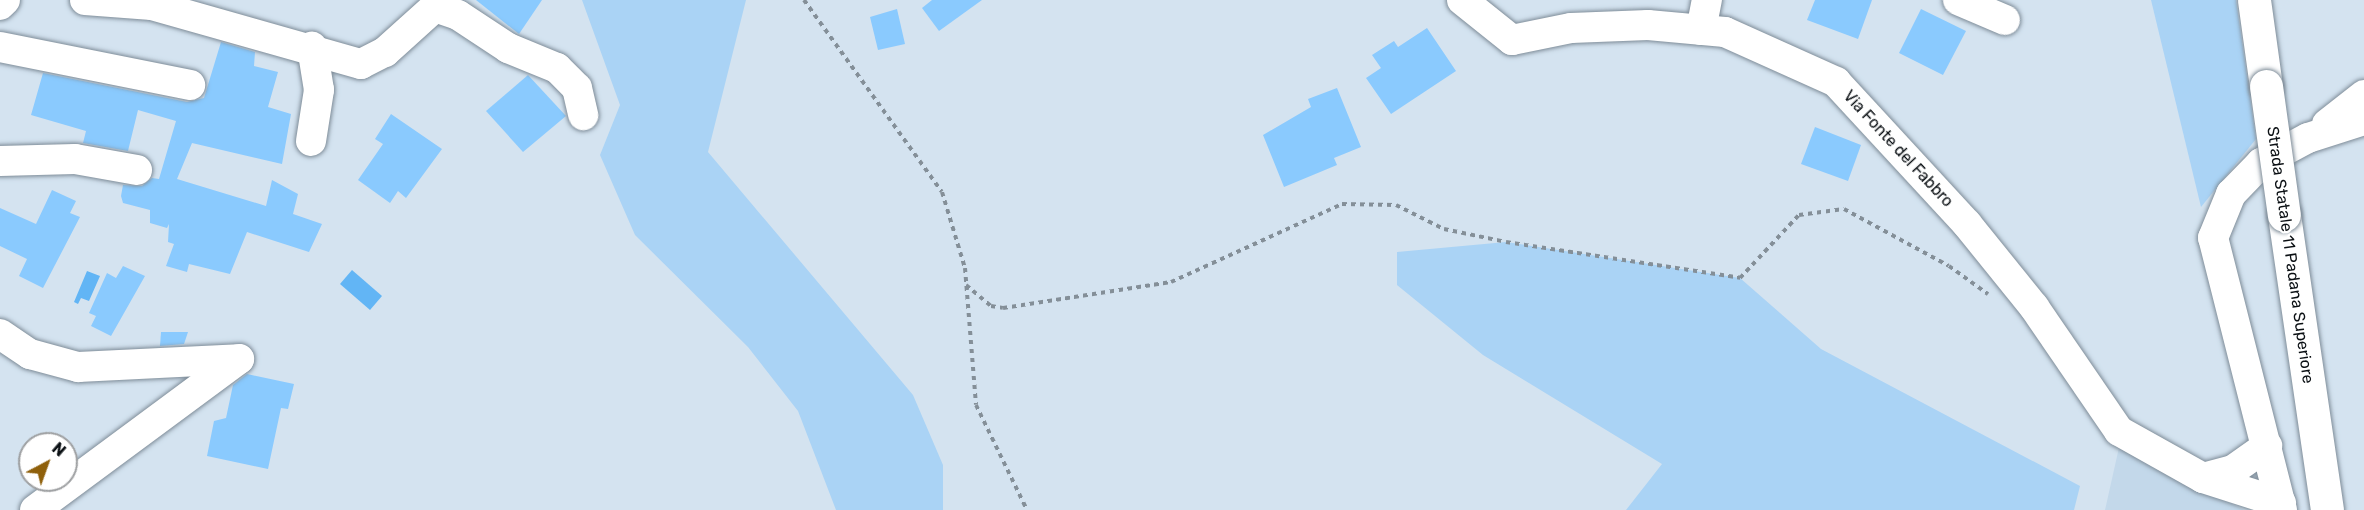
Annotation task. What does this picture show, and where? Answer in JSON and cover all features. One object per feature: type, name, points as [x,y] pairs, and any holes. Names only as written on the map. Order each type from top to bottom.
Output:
[{"type":"highway","name":"Strada Statale 11 Padana Superiore","points":[[2254,0],[2328,510]]},
{"type":"street","points":[[0,5],[5,0]]},
{"type":"street","points":[[85,0],[152,5],[312,47],[361,64],[385,52],[435,7],[557,68],[577,88],[583,115]]},
{"type":"street","name":"Via Fonte del Fabbro","points":[[1462,0],[1512,40],[1571,28],[1725,32],[1836,82],[1904,150],[1974,233],[2034,307],[2119,431],[2203,478],[2281,507]]},
{"type":"street","points":[[1701,30],[1707,0]]},
{"type":"street","points":[[1958,0],[2005,20]]},
{"type":"street","points":[[0,47],[190,85]]},
{"type":"street","points":[[311,141],[320,90],[312,47]]},
{"type":"street","points":[[2281,507],[2213,238],[2231,194],[2247,176],[2308,138],[2364,95]]},
{"type":"street","points":[[2308,138],[2364,120]]},
{"type":"street","points":[[0,161],[75,159],[137,170]]},
{"type":"street","points":[[0,334],[30,354],[78,367],[239,359],[35,510]]},
{"type":"street","points":[[2203,478],[2233,470],[2267,446]]},
{"type":"path","points":[[804,0],[942,192],[966,285],[976,405],[1027,510]]},
{"type":"path","points":[[966,285],[991,306],[1003,308],[1171,282],[1342,204],[1396,205],[1444,229],[1506,242],[1740,278],[1799,215],[1844,209],[1949,266],[1996,300]]},
{"type":"shaded area","points":[[582,0],[746,0],[708,152],[913,395],[943,465],[943,510],[836,510],[798,411],[748,347],[635,235],[600,155],[620,105]]},
{"type":"shaded area","points":[[2151,0],[2236,0],[2256,139],[2201,207]]},
{"type":"shaded area","points":[[1506,242],[1740,278],[1821,349],[2080,486],[2074,510],[1626,510],[1662,464],[1483,355],[1397,285],[1397,252]]},
{"type":"shaded area","points":[[2120,443],[2206,491],[2244,510],[2105,510]]},
{"type":"water","points":[[352,270],[382,296],[370,310],[340,284]]},
{"type":"water","points":[[87,271],[100,276],[89,301],[81,298],[78,304],[74,302]]},
{"type":"building","points":[[476,0],[542,0],[519,34]]},
{"type":"building","points":[[932,0],[982,0],[939,31],[922,8]]},
{"type":"building","points":[[1815,0],[1872,0],[1858,39],[1807,20]]},
{"type":"building","points":[[897,9],[905,44],[878,50],[870,17]]},
{"type":"building","points":[[1921,9],[1966,31],[1943,75],[1899,53]]},
{"type":"building","points":[[1427,28],[1456,71],[1391,114],[1366,78],[1381,68],[1372,55],[1394,41],[1398,47]]},
{"type":"building","points":[[221,42],[255,52],[254,66],[278,72],[268,107],[291,114],[282,164],[192,143],[177,179],[266,206],[272,180],[298,194],[293,214],[322,224],[309,252],[247,232],[230,274],[189,264],[187,272],[166,266],[174,244],[168,242],[169,224],[167,228],[150,223],[150,210],[123,203],[121,196],[123,185],[142,186],[152,178],[159,179],[176,121],[138,110],[128,151],[83,143],[86,131],[31,115],[43,73],[187,102],[204,98]]},
{"type":"building","points":[[528,75],[566,116],[523,152],[486,111]]},
{"type":"building","points":[[1337,88],[1361,147],[1334,158],[1337,165],[1284,187],[1263,135],[1311,107],[1308,99]]},
{"type":"building","points":[[391,114],[442,149],[406,198],[398,191],[390,203],[358,180],[383,144],[375,139]]},
{"type":"building","points":[[1815,127],[1861,145],[1848,181],[1801,164]]},
{"type":"building","points":[[52,190],[76,201],[70,213],[80,217],[43,288],[19,276],[27,259],[0,246],[0,208],[36,224]]},
{"type":"building","points":[[123,266],[145,276],[111,336],[91,326],[96,316],[89,313],[107,273],[116,278]]},
{"type":"building","points":[[161,332],[188,332],[184,344],[160,346]]},
{"type":"building","points":[[247,374],[294,384],[288,409],[281,408],[268,469],[207,456],[214,421],[226,418],[233,385]]}]
